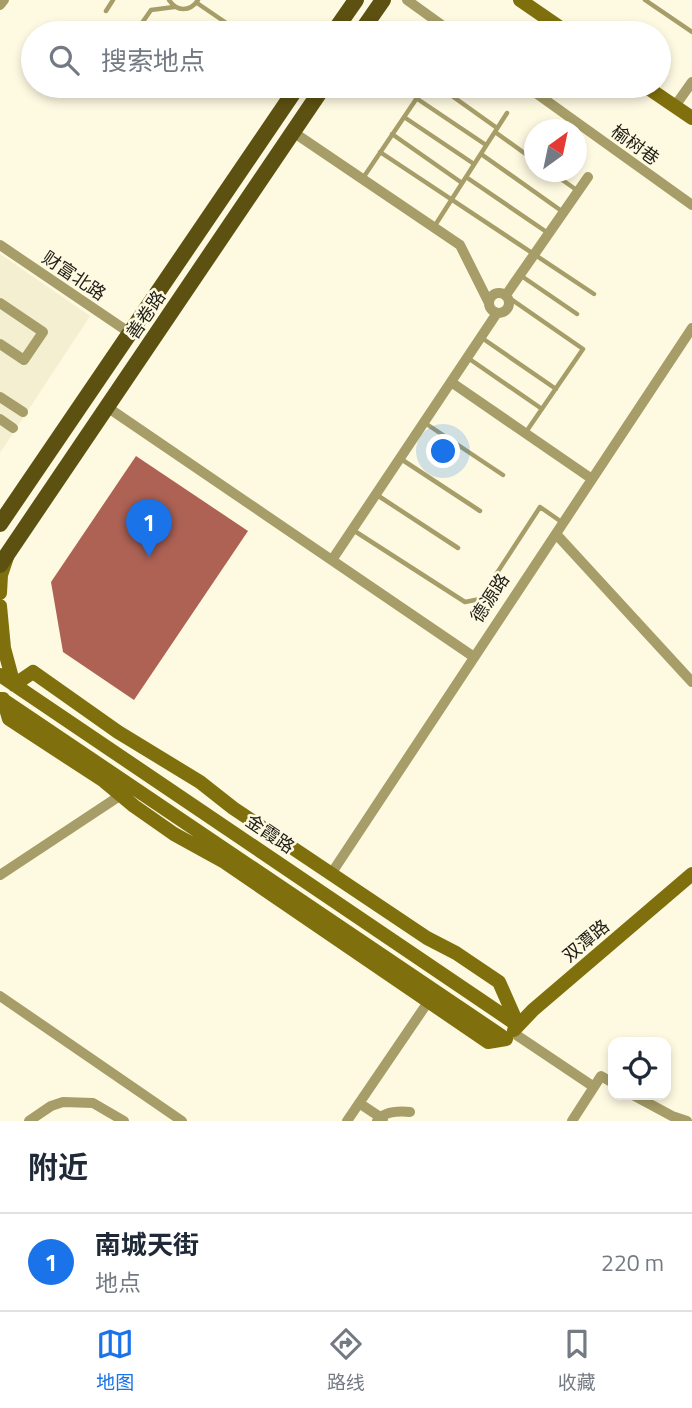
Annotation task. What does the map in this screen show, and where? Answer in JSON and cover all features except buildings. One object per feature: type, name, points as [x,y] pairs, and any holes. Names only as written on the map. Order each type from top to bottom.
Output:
[{"type":"main road","points":[[342,21],[356,0]]},
{"type":"main road","points":[[368,21],[383,0]]},
{"type":"main road","points":[[520,0],[551,21]]},
{"type":"main road","name":"善卷路","points":[[3,512],[130,333],[290,98]]},
{"type":"main road","name":"善卷路","points":[[4,558],[316,98]]},
{"type":"main road","points":[[663,98],[692,118]]},
{"type":"main road","points":[[0,593],[4,558]]},
{"type":"main road","points":[[0,606],[4,648],[14,685],[33,672],[118,732],[179,768],[233,808],[427,938],[456,953],[499,982],[512,1032]]},
{"type":"main road","name":"金霞路","points":[[0,676],[320,890],[512,1032]]},
{"type":"main road","points":[[1,698],[127,791],[432,996],[512,1032]]},
{"type":"main road","points":[[108,748],[118,732]]},
{"type":"main road","name":"德源路","points":[[320,890],[331,874]]},
{"type":"main road","name":"双潭路","points":[[512,1032],[692,874]]},
{"type":"street","points":[[0,5],[4,0]]},
{"type":"street","points":[[407,0],[436,21]]},
{"type":"street","points":[[675,106],[692,82]]},
{"type":"street","name":"榆树巷","points":[[543,98],[692,205]]},
{"type":"street","points":[[293,132],[460,245],[491,310],[497,313],[504,312],[509,307],[507,296],[588,177]]},
{"type":"street","name":"财富北路","points":[[0,245],[130,333]]},
{"type":"street","points":[[489,303],[496,293],[507,296]]},
{"type":"street","points":[[0,303],[43,332],[24,360],[0,344]]},
{"type":"street","points":[[332,560],[497,313]]},
{"type":"street","name":"德源路","points":[[331,874],[692,328]]},
{"type":"street","points":[[451,382],[592,479]]},
{"type":"street","points":[[0,397],[23,412]]},
{"type":"street","points":[[107,407],[474,657]]},
{"type":"street","points":[[0,419],[13,428]]},
{"type":"street","points":[[556,534],[692,682]]},
{"type":"street","points":[[0,875],[127,791]]},
{"type":"street","points":[[0,996],[182,1121]]},
{"type":"street","points":[[347,1121],[432,996]]},
{"type":"street","points":[[512,1032],[594,1087]]},
{"type":"street","points":[[572,1121],[601,1076],[608,1080]]},
{"type":"street","points":[[642,1100],[687,1121]]},
{"type":"street","points":[[29,1121],[51,1106],[63,1102],[93,1102],[124,1121]]},
{"type":"street","points":[[359,1103],[381,1120],[401,1112],[410,1112]]},
{"type":"lane","points":[[106,11],[113,0]]},
{"type":"lane","points":[[169,0],[174,6]]},
{"type":"lane","points":[[645,0],[692,32]]},
{"type":"lane","points":[[143,21],[151,10],[174,6],[189,9],[198,1],[225,21]]},
{"type":"lane","points":[[362,178],[416,98],[486,145]]},
{"type":"lane","points":[[454,98],[524,152]]},
{"type":"lane","points":[[434,227],[507,113]]},
{"type":"lane","points":[[404,117],[474,164]]},
{"type":"lane","points":[[392,134],[462,183]]},
{"type":"lane","points":[[380,152],[594,295]]},
{"type":"lane","points":[[481,154],[563,212]]},
{"type":"lane","points":[[466,177],[548,233]]},
{"type":"lane","points":[[565,182],[578,191]]},
{"type":"lane","points":[[520,275],[577,314]]},
{"type":"lane","points":[[507,296],[583,349],[525,433]]},
{"type":"lane","points":[[481,338],[556,389]]},
{"type":"lane","points":[[467,358],[542,409]]},
{"type":"lane","points":[[424,423],[503,475]]},
{"type":"lane","points":[[401,458],[480,511]]},
{"type":"lane","points":[[376,494],[458,548]]},
{"type":"lane","points":[[352,530],[465,602],[480,599],[540,508],[563,523]]},
{"type":"shaded area","points":[[0,254],[90,316],[0,453]]},
{"type":"place","name":"南城天街","points":[[149,557]]}]
